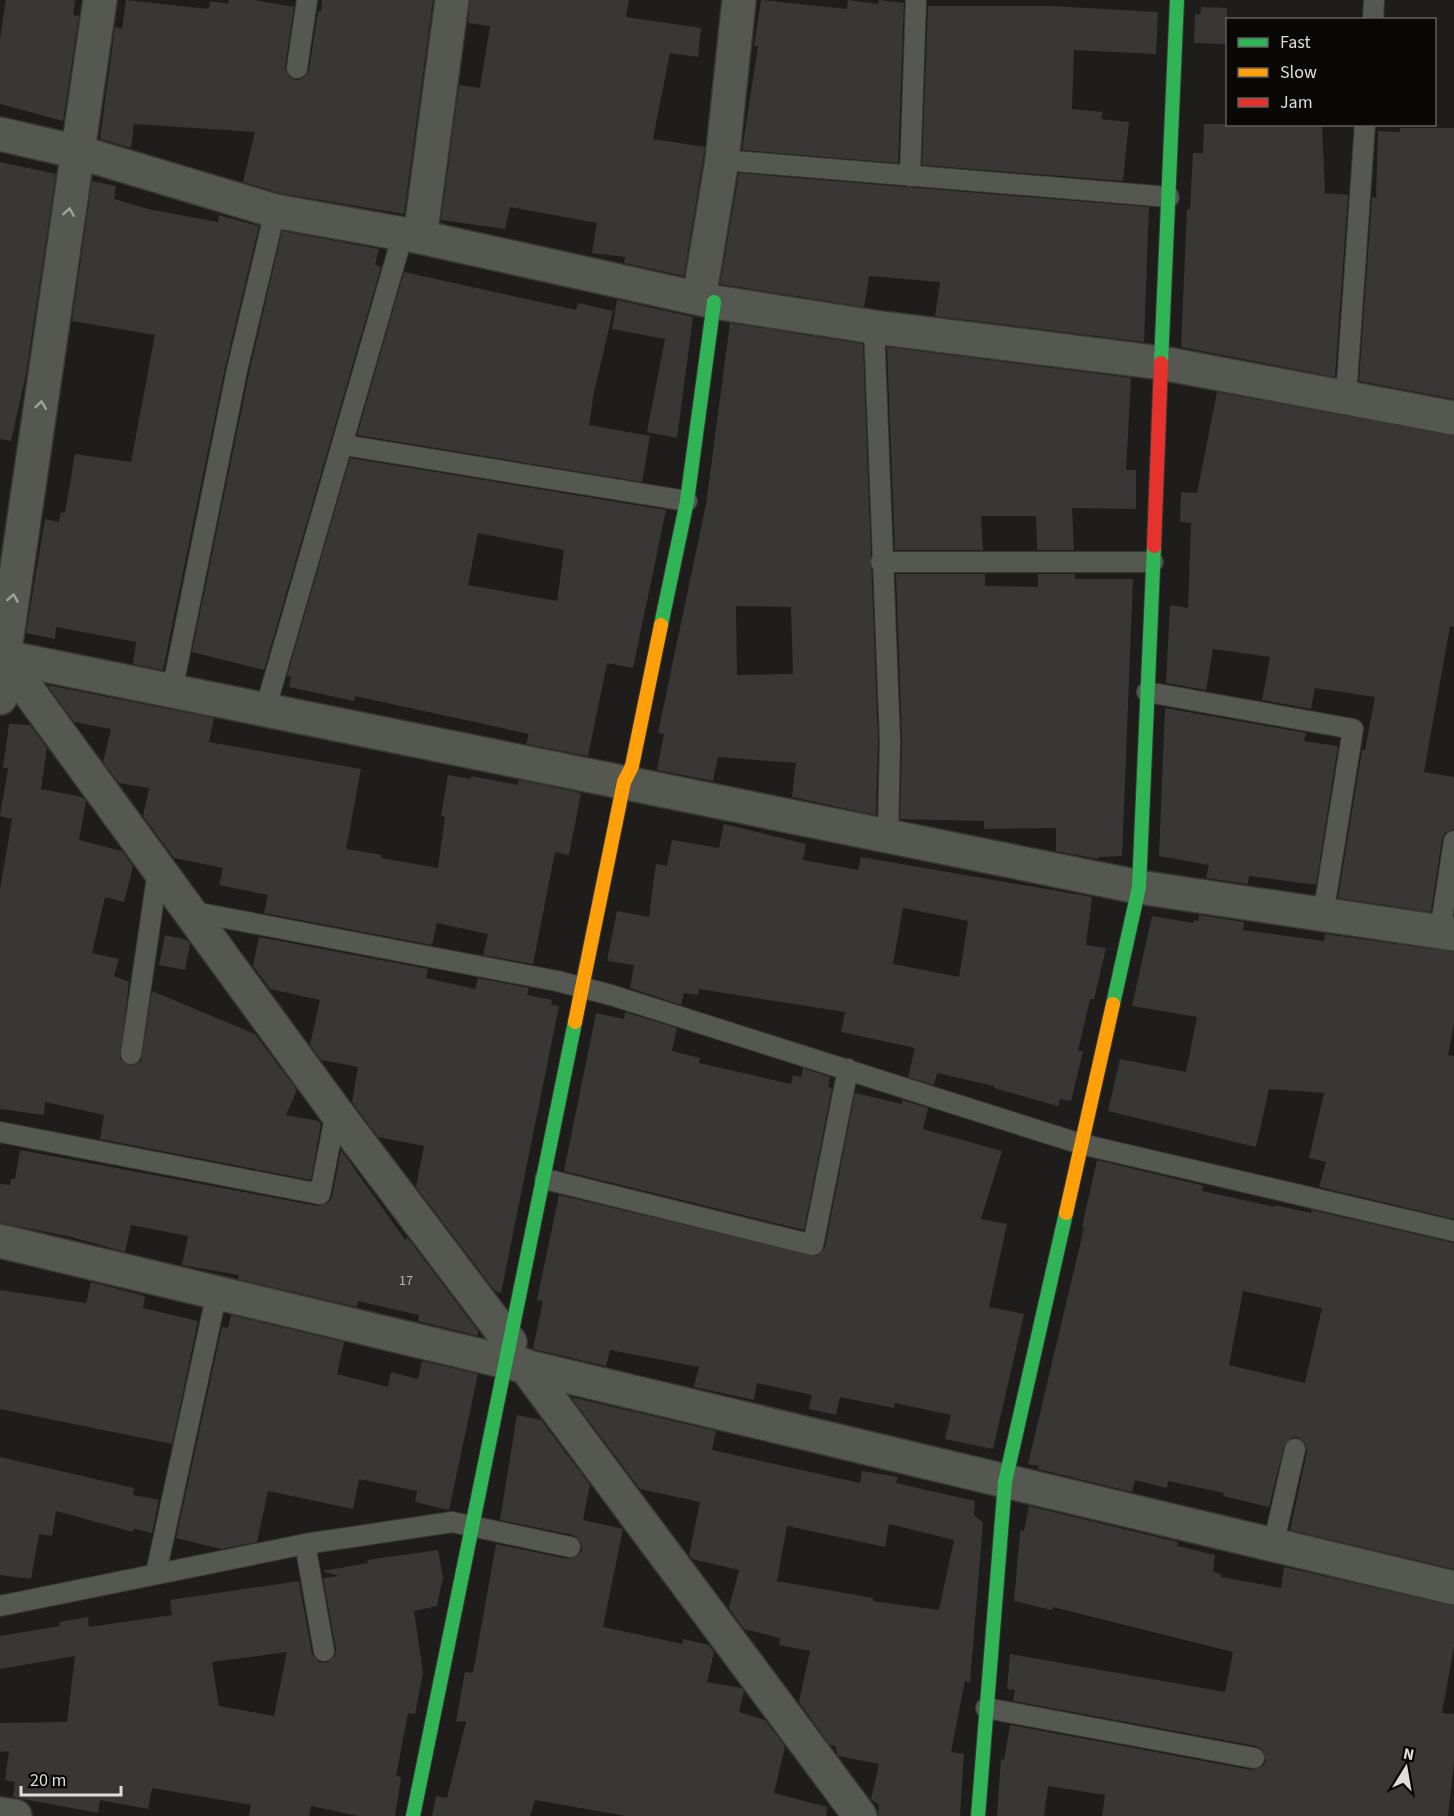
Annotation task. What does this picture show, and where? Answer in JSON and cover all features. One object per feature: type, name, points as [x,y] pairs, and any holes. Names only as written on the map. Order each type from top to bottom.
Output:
[{"type":"street","points":[[0,698],[1,655],[100,0]]},
{"type":"street","points":[[411,236],[452,0]]},
{"type":"street","points":[[413,1816],[473,1527],[514,1356],[581,987],[624,782],[632,766],[687,501],[706,300],[739,0]]},
{"type":"street","points":[[978,1816],[1005,1482],[1139,887],[1177,0]]},
{"type":"street","points":[[0,134],[78,152],[275,211],[411,236],[706,300],[874,327],[1162,363],[1454,418]]},
{"type":"street","points":[[1,655],[265,710],[410,746],[624,782],[1139,887],[1447,933]]},
{"type":"street","points":[[1,655],[514,1356],[860,1816]]},
{"type":"street","points":[[0,1241],[217,1292],[514,1356],[1005,1482],[1454,1588]]},
{"type":"street","points":[[0,1814],[15,1816]]},
{"type":"lane","points":[[297,68],[307,0]]},
{"type":"lane","points":[[910,176],[916,0]]},
{"type":"lane","points":[[1373,18],[1374,0]]},
{"type":"lane","points":[[1346,397],[1365,126]]},
{"type":"lane","points":[[722,160],[1169,197]]},
{"type":"lane","points":[[172,691],[237,370],[275,211]]},
{"type":"lane","points":[[265,710],[344,445],[411,236]]},
{"type":"lane","points":[[874,327],[881,562],[890,741],[888,836]]},
{"type":"lane","points":[[344,445],[687,501]]},
{"type":"lane","points":[[881,562],[1153,562]]},
{"type":"lane","points":[[1147,692],[1353,729],[1323,915]]},
{"type":"lane","points":[[1447,933],[1454,841]]},
{"type":"lane","points":[[131,1053],[158,870]]},
{"type":"lane","points":[[189,911],[581,987],[1081,1144],[1454,1231]]},
{"type":"lane","points":[[545,1179],[813,1245],[848,1069]]},
{"type":"lane","points":[[0,1132],[320,1194],[336,1112]]},
{"type":"lane","points":[[156,1573],[217,1292]]},
{"type":"lane","points":[[1273,1546],[1295,1449]]},
{"type":"lane","points":[[0,1606],[305,1544],[452,1522],[570,1547]]},
{"type":"lane","points":[[305,1544],[324,1651]]},
{"type":"lane","points":[[986,1708],[1254,1758]]},
{"type":"building","points":[[6,0],[75,0],[73,15],[79,16],[63,121],[0,104],[0,38]]},
{"type":"building","points":[[126,0],[209,9],[210,1],[228,4],[229,0],[254,0],[294,7],[285,67],[289,77],[296,80],[302,79],[309,70],[318,11],[321,11],[322,0],[433,0],[404,214],[279,193],[243,182],[255,132],[134,124],[131,148],[100,139],[115,27],[122,29]]},
{"type":"building","points":[[470,0],[629,0],[626,17],[701,28],[698,57],[670,53],[653,139],[705,147],[684,276],[624,263],[625,257],[592,253],[597,223],[510,207],[505,229],[441,220],[459,85],[480,88],[490,26],[468,23]]},
{"type":"building","points":[[761,0],[847,9],[848,0],[878,4],[879,0],[904,3],[898,163],[742,150],[758,46],[754,46]]},
{"type":"building","points":[[928,6],[1051,6],[1158,12],[1156,54],[1074,50],[1072,109],[1103,112],[1101,119],[1129,122],[1123,181],[922,165]]},
{"type":"building","points":[[1201,7],[1227,8],[1226,44],[1194,43],[1195,14],[1200,15]]},
{"type":"building","points":[[1204,124],[1322,126],[1325,193],[1348,195],[1335,377],[1181,347],[1187,209],[1190,209],[1193,153],[1203,153]]},
{"type":"building","points":[[1400,128],[1454,128],[1454,399],[1359,381],[1372,197],[1376,198],[1378,131],[1400,132]]},
{"type":"building","points":[[0,162],[56,174],[26,374],[11,441],[0,439]]},
{"type":"building","points":[[739,173],[1149,207],[1144,342],[935,316],[940,282],[869,276],[864,307],[720,284]]},
{"type":"building","points":[[92,181],[116,186],[114,199],[148,209],[218,222],[219,215],[259,226],[225,368],[163,670],[133,664],[136,642],[56,627],[55,639],[26,633],[45,519],[59,522],[61,512],[65,513],[75,454],[131,462],[155,335],[72,321]]},
{"type":"building","points":[[282,231],[379,249],[375,265],[381,267],[264,670],[192,652],[249,373]]},
{"type":"building","points":[[404,272],[576,310],[578,303],[613,311],[594,392],[589,425],[650,436],[642,482],[357,435]]},
{"type":"building","points":[[617,300],[693,317],[677,438],[647,432],[665,339],[612,329]]},
{"type":"building","points":[[730,323],[863,344],[878,741],[876,815],[792,797],[796,763],[718,757],[713,781],[657,770],[664,734],[658,733],[706,504]],"holes":[[[736,606],[791,607],[793,674],[737,675]]]},
{"type":"building","points":[[887,347],[1131,378],[1126,470],[1136,470],[1136,509],[1072,508],[1074,550],[1037,550],[1036,516],[981,516],[983,550],[895,550]]},
{"type":"building","points":[[1217,392],[1454,436],[1454,627],[1450,626],[1424,772],[1454,777],[1454,829],[1445,833],[1442,839],[1431,912],[1338,898],[1362,750],[1365,750],[1375,697],[1315,688],[1311,709],[1262,700],[1270,657],[1213,649],[1206,690],[1166,683],[1170,605],[1188,608],[1191,523],[1180,522],[1181,492],[1197,493]]},
{"type":"building","points":[[350,458],[666,510],[633,668],[607,663],[588,756],[526,744],[529,734],[355,696],[354,701],[289,687],[291,677],[287,676]],"holes":[[[478,533],[564,550],[557,601],[468,585]]]},
{"type":"building","points":[[896,574],[985,574],[985,586],[1038,587],[1038,574],[1075,574],[1075,579],[1133,579],[1122,856],[1098,857],[1098,859],[1056,851],[1056,828],[984,829],[984,821],[900,819],[902,741]]},
{"type":"building","points":[[47,685],[214,718],[209,742],[361,769],[346,849],[382,855],[381,858],[438,868],[445,817],[441,816],[448,775],[471,779],[471,776],[518,785],[519,780],[581,793],[569,855],[555,852],[533,964],[483,955],[488,934],[437,923],[432,945],[264,913],[268,895],[219,885],[223,868],[174,858],[143,816],[149,788],[119,783],[103,762],[111,729],[74,722]]},
{"type":"building","points":[[1165,708],[1306,733],[1304,741],[1338,746],[1316,885],[1249,876],[1248,884],[1206,878],[1209,865],[1159,856]]},
{"type":"building","points":[[9,724],[30,725],[47,748],[41,789],[82,797],[86,801],[79,840],[122,851],[133,866],[124,902],[105,897],[92,953],[119,959],[114,976],[129,982],[120,1059],[130,1066],[141,1061],[152,991],[255,1034],[297,1090],[286,1115],[319,1121],[321,1124],[311,1180],[100,1139],[104,1115],[45,1102],[44,1115],[0,1109],[0,889],[12,819],[0,816],[8,768],[3,768]]},
{"type":"building","points":[[724,824],[806,844],[803,860],[858,870],[861,857],[1092,897],[1086,945],[1106,948],[1094,999],[1090,999],[1078,1051],[1083,1051],[1071,1101],[1060,1099],[1058,1106],[994,1088],[994,1086],[937,1073],[934,1085],[908,1077],[915,1048],[841,1032],[845,1012],[699,989],[698,995],[684,993],[681,1005],[630,988],[634,965],[607,961],[617,911],[649,917],[656,864],[667,866],[672,840],[719,848]],"holes":[[[903,908],[968,921],[959,977],[893,964]]]},
{"type":"building","points":[[1199,915],[1244,922],[1243,930],[1324,941],[1325,934],[1454,952],[1454,1023],[1448,1055],[1454,1056],[1454,1219],[1319,1187],[1326,1162],[1309,1158],[1324,1093],[1269,1089],[1256,1147],[1108,1111],[1120,1059],[1186,1072],[1197,1017],[1132,1006],[1152,916],[1193,923],[1194,920],[1198,921]]},
{"type":"building","points":[[165,935],[187,940],[190,944],[185,970],[159,965]]},
{"type":"building","points":[[259,937],[428,969],[426,978],[475,989],[478,978],[529,988],[527,995],[552,1000],[551,1005],[559,1006],[501,1293],[495,1291],[416,1187],[424,1146],[378,1137],[352,1102],[358,1067],[321,1060],[310,1045],[320,1000],[270,989],[253,966]]},
{"type":"building","points":[[625,1012],[677,1028],[672,1051],[700,1058],[699,1063],[791,1084],[793,1075],[801,1077],[803,1068],[830,1077],[828,1087],[832,1088],[804,1230],[564,1171],[596,1013],[624,1019]]},
{"type":"building","points":[[855,1093],[902,1104],[902,1100],[928,1108],[923,1129],[1002,1151],[981,1219],[1007,1224],[989,1307],[1024,1314],[993,1449],[945,1439],[951,1415],[895,1403],[894,1408],[840,1397],[836,1415],[809,1409],[812,1395],[757,1383],[754,1400],[694,1387],[699,1367],[610,1350],[606,1366],[533,1349],[543,1301],[537,1300],[559,1195],[817,1256],[825,1247]]},
{"type":"building","points":[[20,1150],[318,1206],[329,1202],[332,1197],[341,1150],[406,1241],[407,1237],[478,1331],[478,1336],[418,1321],[419,1315],[358,1301],[357,1307],[238,1279],[239,1275],[182,1265],[188,1236],[131,1225],[125,1252],[72,1237],[0,1223],[0,1184],[10,1185],[11,1179],[15,1179]]},
{"type":"building","points":[[1097,1160],[1204,1186],[1202,1191],[1275,1207],[1275,1205],[1311,1213],[1312,1210],[1454,1243],[1454,1569],[1290,1530],[1307,1452],[1306,1445],[1298,1437],[1291,1438],[1284,1446],[1269,1507],[1223,1496],[1224,1493],[1168,1481],[1167,1488],[1135,1480],[1132,1492],[1038,1469],[1039,1466],[1028,1464],[1084,1228],[1082,1227]],"holes":[[[1243,1291],[1322,1308],[1305,1383],[1229,1365]]]},
{"type":"building","points":[[91,1282],[145,1296],[143,1308],[198,1321],[172,1444],[0,1409],[0,1290],[86,1303]]},
{"type":"building","points":[[231,1315],[344,1342],[337,1374],[388,1387],[391,1372],[418,1379],[422,1361],[478,1374],[449,1510],[415,1502],[417,1491],[359,1479],[353,1509],[268,1491],[257,1542],[221,1549],[176,1538],[222,1327],[228,1328]]},
{"type":"building","points":[[571,1397],[716,1431],[712,1450],[860,1483],[862,1471],[898,1477],[896,1483],[975,1501],[974,1515],[983,1523],[970,1682],[965,1681],[951,1752],[964,1754],[960,1816],[878,1816],[879,1805],[871,1799],[879,1764],[838,1756],[835,1746],[830,1745],[799,1702],[810,1651],[779,1645],[780,1638],[744,1629],[729,1608],[739,1570],[692,1559],[689,1555],[700,1502],[640,1489]],"holes":[[[889,1524],[954,1540],[939,1610],[873,1601],[873,1598],[777,1581],[787,1526],[885,1547]]]},
{"type":"building","points":[[517,1415],[541,1420],[590,1485],[583,1520],[623,1529],[603,1627],[683,1644],[683,1639],[709,1645],[714,1652],[707,1682],[742,1688],[744,1691],[739,1712],[765,1720],[785,1746],[774,1793],[827,1807],[826,1816],[626,1816],[535,1800],[530,1816],[432,1816],[436,1796],[447,1798],[466,1722],[456,1721],[465,1672],[473,1673],[496,1544],[568,1559],[578,1555],[582,1550],[581,1543],[573,1535],[500,1520]]},
{"type":"building","points":[[0,1457],[134,1488],[133,1495],[159,1500],[152,1533],[134,1529],[133,1532],[56,1511],[52,1536],[39,1534],[31,1579],[0,1575]]},
{"type":"building","points":[[1029,1506],[1178,1542],[1177,1546],[1215,1555],[1213,1572],[1221,1574],[1221,1577],[1281,1588],[1284,1567],[1454,1606],[1454,1646],[1442,1713],[1454,1714],[1454,1761],[1448,1816],[1102,1816],[1105,1795],[1048,1786],[1044,1816],[997,1816],[1001,1759],[1004,1760],[1010,1725],[1252,1770],[1263,1766],[1266,1760],[1262,1749],[1256,1746],[1013,1701],[1015,1690],[1007,1689],[1010,1654],[1225,1692],[1233,1652],[1053,1607],[1052,1610],[1014,1601],[1020,1534],[1021,1530],[1024,1531]]},
{"type":"building","points":[[438,1550],[443,1577],[437,1606],[414,1611],[423,1673],[415,1714],[408,1713],[396,1776],[401,1777],[395,1816],[358,1816],[311,1806],[309,1816],[249,1816],[251,1805],[152,1788],[148,1809],[100,1800],[98,1813],[13,1797],[15,1782],[5,1780],[9,1751],[0,1752],[0,1723],[67,1722],[75,1656],[0,1669],[0,1636],[60,1626],[59,1622],[88,1617],[89,1627],[172,1615],[170,1600],[299,1581],[312,1654],[319,1662],[327,1663],[335,1656],[336,1649],[323,1578],[339,1576],[322,1571],[368,1563],[367,1560]],"holes":[[[287,1652],[274,1716],[219,1706],[212,1662]]]},
{"type":"traffic: fast","points":[[1161,363],[1177,0]]},
{"type":"traffic: fast","points":[[661,625],[687,501],[714,302]]},
{"type":"traffic: fast","points":[[1113,1004],[1139,887],[1154,546]]},
{"type":"traffic: fast","points":[[413,1816],[575,1022]]},
{"type":"traffic: fast","points":[[978,1816],[1005,1482],[1066,1213]]},
{"type":"traffic: slow","points":[[575,1022],[624,782],[632,766],[661,625]]},
{"type":"traffic: slow","points":[[1066,1213],[1113,1004]]},
{"type":"traffic: jam","points":[[1154,546],[1161,363]]}]
